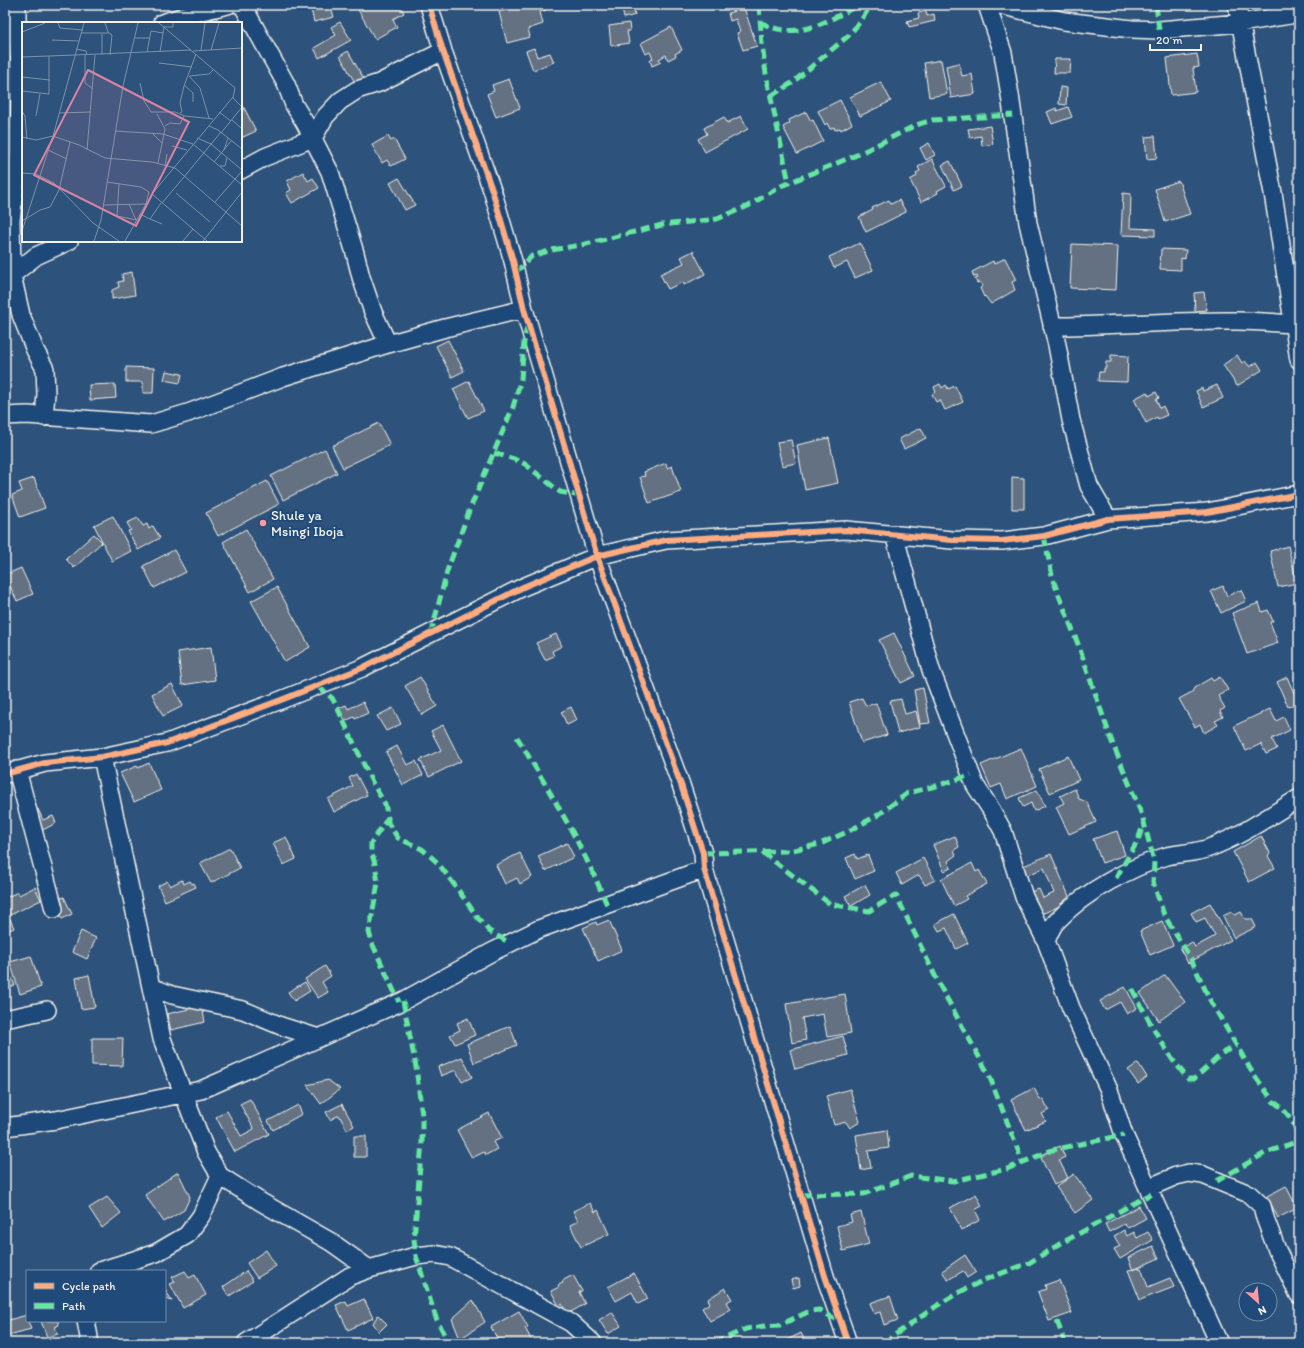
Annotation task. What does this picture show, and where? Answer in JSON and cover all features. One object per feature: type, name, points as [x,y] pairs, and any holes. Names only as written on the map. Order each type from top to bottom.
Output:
[{"type":"street","points":[[17,5],[17,31],[22,70],[12,153],[12,275],[21,315],[35,350],[45,369],[46,394],[44,417]]},
{"type":"street","points":[[165,22],[193,13],[228,5]]},
{"type":"street","points":[[240,5],[243,6],[286,84],[294,105],[330,172],[361,277],[373,312],[388,344]]},
{"type":"street","points":[[429,5],[443,52],[493,193],[513,261],[524,309],[597,556],[681,785],[703,853],[704,869],[825,1276],[848,1343]]},
{"type":"street","points":[[987,5],[1003,53],[1028,223],[1057,345],[1071,420],[1089,486],[1108,519]]},
{"type":"street","points":[[1000,5],[1064,21],[1132,30],[1159,30],[1240,23],[1290,16],[1299,12]]},
{"type":"street","points":[[1237,5],[1273,193],[1299,360]]},
{"type":"street","points":[[242,169],[265,157],[313,138],[325,117],[340,101],[357,90],[379,83],[443,52]]},
{"type":"street","points":[[12,275],[36,256],[67,242]]},
{"type":"street","points":[[5,416],[27,415],[151,424],[188,413],[283,377],[388,344],[445,328],[524,309]]},
{"type":"street","points":[[1052,326],[1096,326],[1132,323],[1238,320],[1293,324]]},
{"type":"street","points":[[54,909],[11,772],[44,763],[102,757],[167,743],[362,668],[523,588],[597,556],[666,540],[846,530],[952,540],[1002,541],[1044,536],[1108,519],[1207,512],[1299,494]]},
{"type":"street","points":[[894,534],[931,670],[975,785],[1003,831],[1024,897],[1046,941],[1071,1008],[1109,1090],[1124,1135],[1219,1343]]},
{"type":"street","points":[[102,757],[162,1039],[206,1152],[220,1176],[261,1202],[331,1242],[369,1269]]},
{"type":"street","points":[[1046,941],[1056,921],[1078,902],[1112,880],[1139,866],[1168,856],[1207,849],[1236,837],[1299,798]]},
{"type":"street","points":[[5,1127],[56,1120],[201,1090],[403,1001],[490,953],[539,930],[704,869]]},
{"type":"street","points":[[151,986],[172,995],[243,1010],[281,1026],[319,1038]]},
{"type":"street","points":[[5,1019],[47,1010]]},
{"type":"street","points":[[1148,1188],[1176,1176],[1189,1173],[1203,1175],[1249,1194],[1262,1206],[1277,1250],[1299,1295]]},
{"type":"street","points":[[102,1270],[156,1252],[187,1235],[201,1216],[220,1176]]},
{"type":"street","points":[[246,1343],[350,1276],[416,1256],[434,1254],[450,1257],[571,1323],[593,1343]]},
{"type":"street","points":[[86,1322],[89,1337],[88,1343]]},
{"type":"building","points":[[142,5],[160,5],[160,7],[143,9]]},
{"type":"building","points":[[310,5],[330,5],[334,17],[314,22]]},
{"type":"building","points":[[361,5],[400,5],[404,13],[393,19],[397,27],[375,39],[357,8]]},
{"type":"building","points":[[524,5],[545,5],[546,10],[540,12],[543,24],[528,29],[530,37],[507,43],[499,12]]},
{"type":"building","points":[[621,5],[633,5],[635,15],[624,18]]},
{"type":"building","points":[[744,8],[757,46],[743,50],[737,33],[740,32],[736,19],[730,21],[728,13]]},
{"type":"building","points":[[926,11],[927,16],[934,14],[935,21],[909,27],[907,21],[919,18],[918,13]]},
{"type":"building","points":[[5,15],[8,16],[7,28],[5,27]]},
{"type":"building","points":[[216,17],[218,22],[207,22]]},
{"type":"building","points":[[340,22],[351,40],[319,58],[314,48],[336,35],[331,27]]},
{"type":"building","points":[[629,23],[630,31],[627,31],[629,43],[611,46],[609,26]]},
{"type":"building","points":[[671,27],[682,50],[675,54],[676,56],[668,60],[666,55],[659,59],[661,62],[652,66],[650,60],[653,59],[650,52],[646,54],[641,43]]},
{"type":"building","points":[[534,48],[537,57],[550,53],[554,62],[533,70],[526,51]]},
{"type":"building","points":[[348,51],[365,81],[357,86],[340,56]]},
{"type":"building","points":[[1197,54],[1199,67],[1193,68],[1196,92],[1171,95],[1167,58]]},
{"type":"building","points":[[1055,59],[1071,59],[1070,73],[1054,73]]},
{"type":"building","points":[[941,60],[947,94],[929,97],[924,63]]},
{"type":"building","points":[[959,63],[962,76],[972,74],[975,94],[951,98],[946,66]]},
{"type":"building","points":[[509,79],[520,108],[496,117],[487,94],[494,91],[492,85]]},
{"type":"building","points":[[881,82],[891,101],[860,116],[850,97]]},
{"type":"building","points":[[1060,87],[1067,88],[1066,105],[1059,104]]},
{"type":"building","points":[[840,100],[852,124],[841,130],[840,128],[835,130],[834,127],[830,129],[827,123],[825,125],[818,111]]},
{"type":"building","points":[[242,104],[256,131],[242,138]]},
{"type":"building","points":[[1068,107],[1072,117],[1052,124],[1047,112],[1056,108],[1057,111]]},
{"type":"building","points":[[806,112],[811,121],[813,120],[823,141],[797,154],[783,127],[790,123],[789,120]]},
{"type":"building","points":[[741,116],[748,129],[705,152],[698,139],[707,134],[704,128],[724,117],[727,123]]},
{"type":"building","points":[[990,126],[993,144],[982,146],[981,136],[970,138],[968,129]]},
{"type":"building","points":[[388,136],[391,141],[394,139],[405,159],[391,166],[387,160],[382,163],[372,145]]},
{"type":"building","points":[[1155,136],[1157,158],[1147,159],[1145,137]]},
{"type":"building","points":[[929,143],[935,155],[926,160],[920,148]]},
{"type":"building","points":[[932,159],[946,186],[937,191],[938,193],[921,202],[910,180],[917,176],[916,173],[920,171],[918,167]]},
{"type":"building","points":[[950,161],[962,186],[954,190],[942,165]]},
{"type":"building","points":[[303,172],[308,181],[313,178],[319,188],[292,203],[286,193],[291,190],[287,181]]},
{"type":"building","points":[[399,178],[415,205],[405,210],[390,183]]},
{"type":"building","points":[[1179,181],[1190,214],[1165,222],[1155,189]]},
{"type":"building","points":[[1123,193],[1131,194],[1130,228],[1155,229],[1155,236],[1121,235]]},
{"type":"building","points":[[889,200],[891,204],[899,200],[906,212],[866,232],[859,217],[873,210],[872,208]]},
{"type":"building","points":[[860,243],[873,270],[855,278],[847,262],[834,268],[829,257]]},
{"type":"building","points":[[1072,244],[1118,246],[1116,290],[1070,288]]},
{"type":"building","points":[[1161,249],[1186,250],[1185,259],[1181,258],[1181,270],[1160,269]]},
{"type":"building","points":[[693,251],[705,274],[684,285],[683,282],[668,289],[660,274],[684,263],[681,257]]},
{"type":"building","points":[[1005,258],[1016,280],[1012,282],[1015,290],[991,304],[985,296],[984,297],[980,288],[983,286],[980,282],[977,283],[975,279],[978,278],[977,276],[974,277],[972,272],[993,261],[994,264]]},
{"type":"building","points":[[132,272],[135,295],[112,299],[112,290],[119,287],[118,282],[123,281],[122,274]]},
{"type":"building","points":[[1204,292],[1207,310],[1195,311],[1194,293]]},
{"type":"building","points":[[448,340],[464,371],[452,377],[436,346]]},
{"type":"building","points":[[1111,355],[1128,356],[1127,382],[1098,381],[1099,372],[1104,372],[1106,362],[1111,362]]},
{"type":"building","points":[[1237,355],[1242,363],[1245,361],[1250,367],[1257,362],[1262,370],[1237,386],[1223,365]]},
{"type":"building","points":[[126,367],[154,368],[153,393],[143,393],[143,382],[126,382]]},
{"type":"building","points":[[166,371],[182,374],[180,383],[164,380]]},
{"type":"building","points":[[469,381],[484,411],[468,418],[453,389]]},
{"type":"building","points":[[115,384],[116,398],[90,400],[89,385]]},
{"type":"building","points":[[940,384],[942,388],[946,385],[948,389],[955,386],[963,402],[945,410],[940,400],[936,402],[932,394],[936,392],[934,387]]},
{"type":"building","points":[[1217,385],[1223,398],[1203,407],[1196,391],[1202,388],[1203,391]]},
{"type":"building","points":[[1147,392],[1149,396],[1156,392],[1159,398],[1156,399],[1160,408],[1163,406],[1167,415],[1158,419],[1157,417],[1146,423],[1134,399]]},
{"type":"building","points":[[379,423],[390,445],[343,468],[332,446]]},
{"type":"building","points":[[921,428],[926,438],[904,449],[899,439]]},
{"type":"building","points":[[829,438],[838,483],[805,490],[797,445]]},
{"type":"building","points":[[791,440],[796,463],[782,466],[777,442]]},
{"type":"building","points":[[325,449],[337,473],[283,500],[271,476]]},
{"type":"building","points":[[666,463],[667,468],[672,466],[681,492],[649,503],[640,477],[645,476],[644,472]]},
{"type":"building","points":[[1012,477],[1024,478],[1024,509],[1012,509]]},
{"type":"building","points":[[34,478],[45,508],[20,517],[12,495],[22,491],[19,483]]},
{"type":"building","points":[[267,481],[279,504],[218,536],[206,513]]},
{"type":"building","points":[[113,516],[131,551],[112,561],[94,525]]},
{"type":"building","points":[[138,518],[143,526],[147,524],[149,529],[153,526],[160,538],[138,550],[128,531],[131,530],[127,523]]},
{"type":"building","points":[[246,529],[273,579],[250,592],[223,542]]},
{"type":"building","points":[[94,534],[102,542],[74,568],[66,559]]},
{"type":"building","points":[[1288,546],[1297,583],[1278,587],[1270,551]]},
{"type":"building","points":[[1299,546],[1299,573],[1294,547]]},
{"type":"building","points":[[174,550],[186,572],[154,588],[143,566]]},
{"type":"building","points":[[21,568],[33,594],[17,601],[5,575]]},
{"type":"building","points":[[1223,586],[1227,596],[1241,590],[1246,601],[1221,613],[1211,591]]},
{"type":"building","points":[[277,587],[310,647],[285,662],[251,601]]},
{"type":"building","points":[[1259,603],[1262,612],[1268,610],[1273,621],[1270,622],[1278,643],[1247,654],[1232,613]]},
{"type":"building","points":[[894,633],[915,676],[901,683],[879,640]]},
{"type":"building","points":[[556,634],[562,646],[552,651],[554,656],[545,660],[536,643]]},
{"type":"building","points":[[211,647],[215,680],[182,685],[178,652]]},
{"type":"building","points":[[420,677],[437,706],[422,715],[405,686]]},
{"type":"building","points":[[1220,677],[1228,690],[1218,696],[1225,708],[1220,711],[1223,717],[1215,721],[1218,725],[1204,733],[1200,724],[1195,727],[1179,699],[1192,692],[1194,688],[1211,678],[1213,681]]},
{"type":"building","points":[[1287,677],[1298,702],[1288,707],[1277,682]]},
{"type":"building","points":[[172,684],[183,706],[163,716],[152,694]]},
{"type":"building","points":[[923,688],[930,723],[920,724],[914,690]]},
{"type":"building","points":[[862,698],[866,706],[876,703],[887,735],[862,743],[849,702]]},
{"type":"building","points":[[901,699],[905,714],[916,711],[920,727],[898,733],[890,701]]},
{"type":"building","points":[[363,702],[368,713],[355,719],[354,717],[345,721],[339,708],[346,705],[348,709]]},
{"type":"building","points":[[571,707],[577,720],[567,725],[561,712]]},
{"type":"building","points":[[393,708],[401,724],[386,731],[377,716]]},
{"type":"building","points":[[1270,709],[1276,721],[1284,717],[1290,730],[1272,739],[1277,749],[1266,754],[1261,744],[1246,751],[1234,726]]},
{"type":"building","points":[[443,725],[461,761],[429,777],[420,760],[441,750],[431,731]]},
{"type":"building","points":[[397,746],[407,765],[416,761],[423,775],[403,785],[386,752]]},
{"type":"building","points":[[1021,748],[1037,786],[1007,799],[1001,784],[991,788],[981,765]]},
{"type":"building","points":[[1068,756],[1079,780],[1050,793],[1039,769]]},
{"type":"building","points":[[149,763],[161,790],[134,802],[120,773]]},
{"type":"building","points":[[356,774],[367,795],[334,812],[328,799],[353,786],[349,778]]},
{"type":"building","points":[[1075,789],[1079,799],[1087,802],[1096,822],[1069,834],[1056,807],[1064,803],[1060,796]]},
{"type":"building","points":[[1037,790],[1045,806],[1034,811],[1031,803],[1023,807],[1019,798]]},
{"type":"building","points":[[38,809],[43,820],[53,816],[56,823],[39,832],[30,813]]},
{"type":"building","points":[[1299,821],[1299,832],[1293,826]]},
{"type":"building","points":[[1117,831],[1125,855],[1102,863],[1093,839]]},
{"type":"building","points":[[955,836],[959,847],[954,850],[956,855],[948,861],[951,868],[944,871],[933,845]]},
{"type":"building","points":[[1261,836],[1270,853],[1268,856],[1275,868],[1249,882],[1233,852]]},
{"type":"building","points":[[286,837],[296,859],[283,865],[273,843]]},
{"type":"building","points":[[567,843],[574,857],[545,871],[538,856]]},
{"type":"building","points":[[230,848],[240,868],[211,883],[200,863]]},
{"type":"building","points":[[520,853],[532,877],[520,884],[517,878],[505,884],[496,865]]},
{"type":"building","points":[[855,854],[857,859],[868,855],[874,871],[855,879],[846,858]]},
{"type":"building","points":[[1051,854],[1071,901],[1037,916],[1028,893],[1039,889],[1043,898],[1054,893],[1044,868],[1023,877],[1019,868]]},
{"type":"building","points":[[923,858],[935,880],[925,885],[919,875],[902,885],[896,873]]},
{"type":"building","points":[[972,863],[976,872],[979,870],[987,884],[965,896],[967,899],[954,906],[941,879]]},
{"type":"building","points":[[182,880],[184,884],[190,881],[192,884],[194,883],[196,887],[165,901],[158,886],[167,881],[170,886]]},
{"type":"building","points":[[865,885],[870,895],[851,906],[845,896]]},
{"type":"building","points":[[35,887],[41,900],[6,917],[5,898],[18,892],[19,895]]},
{"type":"building","points":[[64,897],[72,914],[62,919],[54,901]]},
{"type":"building","points":[[1210,903],[1231,940],[1188,963],[1180,949],[1192,942],[1195,947],[1215,936],[1205,918],[1196,922],[1191,913]]},
{"type":"building","points":[[1231,912],[1235,915],[1241,912],[1245,919],[1252,919],[1256,927],[1234,938],[1223,916]]},
{"type":"building","points":[[954,914],[968,943],[956,949],[946,928],[939,931],[935,924]]},
{"type":"building","points":[[10,919],[14,928],[5,932],[5,921]]},
{"type":"building","points":[[609,920],[622,950],[598,961],[583,928],[596,922],[597,925]]},
{"type":"building","points":[[1162,921],[1173,945],[1150,955],[1140,931]]},
{"type":"building","points":[[81,931],[96,938],[87,959],[72,952]]},
{"type":"building","points":[[31,956],[41,987],[20,994],[10,962]]},
{"type":"building","points":[[5,964],[15,985],[5,990]]},
{"type":"building","points":[[325,966],[331,976],[322,982],[328,992],[318,998],[305,979]]},
{"type":"building","points":[[89,975],[95,1007],[81,1009],[76,978]]},
{"type":"building","points":[[1165,975],[1185,1002],[1159,1021],[1140,993]]},
{"type":"building","points":[[305,982],[310,991],[294,1001],[288,992]]},
{"type":"building","points":[[1125,987],[1137,1008],[1127,1014],[1120,1002],[1105,1010],[1100,1001]]},
{"type":"building","points":[[845,994],[851,1033],[827,1037],[823,1014],[802,1018],[806,1040],[792,1043],[786,1004]]},
{"type":"building","points":[[202,1006],[205,1022],[171,1030],[167,1014]]},
{"type":"building","points":[[468,1018],[475,1035],[455,1044],[450,1035],[460,1030],[457,1023]]},
{"type":"building","points":[[510,1026],[517,1045],[474,1063],[467,1044]]},
{"type":"building","points":[[843,1036],[848,1055],[795,1069],[790,1050]]},
{"type":"building","points":[[92,1038],[123,1038],[122,1066],[92,1065]]},
{"type":"building","points":[[462,1057],[472,1077],[462,1082],[456,1070],[441,1076],[438,1067]]},
{"type":"building","points":[[1138,1063],[1147,1077],[1138,1084],[1128,1070]]},
{"type":"building","points":[[328,1080],[340,1089],[321,1104],[307,1085]]},
{"type":"building","points":[[1034,1088],[1040,1100],[1043,1099],[1049,1110],[1042,1114],[1046,1121],[1026,1130],[1011,1100]]},
{"type":"building","points":[[850,1089],[860,1122],[850,1128],[846,1122],[834,1125],[826,1096]]},
{"type":"building","points":[[250,1099],[269,1134],[235,1152],[216,1117],[227,1111],[241,1136],[254,1129],[240,1104]]},
{"type":"building","points":[[342,1104],[354,1126],[347,1130],[339,1115],[330,1120],[326,1112]]},
{"type":"building","points":[[298,1105],[302,1114],[273,1130],[268,1121]]},
{"type":"building","points":[[489,1113],[502,1138],[493,1142],[497,1149],[486,1155],[484,1152],[472,1158],[457,1130]]},
{"type":"building","points":[[887,1130],[889,1148],[868,1151],[871,1168],[861,1170],[856,1135]]},
{"type":"building","points":[[354,1136],[366,1136],[366,1157],[354,1157]]},
{"type":"building","points":[[1060,1146],[1065,1157],[1059,1160],[1068,1178],[1054,1185],[1040,1156]]},
{"type":"building","points":[[178,1172],[190,1197],[184,1210],[164,1222],[145,1195]]},
{"type":"building","points":[[1074,1174],[1093,1200],[1075,1213],[1056,1187]]},
{"type":"building","points":[[1286,1186],[1297,1208],[1278,1218],[1267,1196]]},
{"type":"building","points":[[976,1194],[982,1206],[975,1210],[980,1220],[962,1230],[950,1208]]},
{"type":"building","points":[[107,1197],[121,1213],[102,1228],[89,1208]]},
{"type":"building","points":[[590,1203],[595,1212],[598,1210],[609,1234],[581,1247],[570,1225],[578,1221],[573,1211]]},
{"type":"building","points":[[1139,1206],[1146,1218],[1128,1228],[1124,1224],[1109,1232],[1105,1224]]},
{"type":"building","points":[[861,1212],[869,1244],[843,1251],[837,1226],[852,1222],[850,1215]]},
{"type":"building","points":[[1124,1230],[1127,1236],[1134,1232],[1137,1238],[1148,1232],[1153,1240],[1120,1259],[1114,1249],[1120,1246],[1114,1236]]},
{"type":"building","points":[[1153,1246],[1159,1258],[1133,1270],[1128,1258]]},
{"type":"building","points":[[266,1250],[276,1266],[257,1278],[247,1263]]},
{"type":"building","points":[[965,1255],[976,1272],[967,1278],[963,1271],[948,1280],[942,1271]]},
{"type":"building","points":[[1141,1268],[1148,1287],[1170,1278],[1174,1287],[1140,1300],[1128,1270]]},
{"type":"building","points":[[185,1271],[189,1278],[195,1275],[206,1295],[183,1308],[170,1284],[175,1282],[172,1277]]},
{"type":"building","points":[[246,1271],[253,1281],[229,1296],[223,1287]]},
{"type":"building","points":[[634,1273],[648,1299],[638,1304],[632,1292],[616,1301],[608,1287]]},
{"type":"building","points":[[573,1275],[582,1291],[579,1292],[585,1304],[567,1314],[562,1304],[559,1306],[551,1291],[559,1287],[558,1285],[563,1283],[562,1281]]},
{"type":"building","points":[[799,1278],[800,1286],[793,1288],[791,1280]]},
{"type":"building","points":[[1059,1280],[1072,1313],[1049,1321],[1038,1292],[1046,1289],[1045,1285]]},
{"type":"building","points":[[725,1288],[732,1299],[727,1302],[731,1309],[710,1321],[702,1308],[710,1303],[708,1299]]},
{"type":"building","points":[[166,1291],[172,1301],[166,1299]]},
{"type":"building","points":[[890,1296],[898,1320],[884,1325],[880,1312],[874,1314],[870,1303]]},
{"type":"building","points":[[364,1299],[373,1318],[348,1330],[336,1305],[346,1301],[348,1306]]},
{"type":"building","points":[[473,1300],[485,1322],[460,1339],[452,1319]]},
{"type":"building","points":[[519,1311],[528,1327],[525,1328],[533,1343],[501,1343],[500,1339],[498,1340],[491,1327]]},
{"type":"building","points":[[612,1312],[621,1326],[608,1334],[599,1320]]},
{"type":"building","points":[[26,1315],[26,1322],[28,1322],[31,1329],[5,1336],[5,1321]]},
{"type":"building","points":[[378,1315],[387,1324],[379,1332],[373,1323]]},
{"type":"building","points":[[41,1322],[58,1322],[59,1325],[55,1327],[58,1334],[47,1337]]},
{"type":"building","points":[[801,1333],[806,1343],[781,1343]]},
{"type":"building","points":[[636,1336],[640,1343],[625,1343]]},
{"type":"marked path","points":[[759,5],[766,74],[789,183]]},
{"type":"marked path","points":[[760,22],[778,29],[799,30],[810,28],[830,20],[859,5]]},
{"type":"marked path","points":[[771,96],[792,83],[848,36],[860,22],[871,5]]},
{"type":"marked path","points":[[1156,5],[1159,30]]},
{"type":"marked path","points":[[515,273],[532,256],[552,250],[586,244],[662,225],[717,219],[748,206],[781,186],[859,154],[916,125],[932,120],[1013,115]]},
{"type":"marked path","points":[[431,634],[447,571],[469,511],[513,407],[521,379],[524,342],[527,327]]},
{"type":"marked path","points":[[494,453],[525,464],[560,492],[580,496]]},
{"type":"marked path","points":[[1044,536],[1053,580],[1078,644],[1112,742],[1142,815],[1154,861],[1153,882],[1164,915],[1191,959],[1210,1000],[1252,1072],[1273,1101],[1283,1109],[1292,1120],[1299,1137]]},
{"type":"marked path","points":[[317,686],[332,698],[373,784],[385,804],[388,818],[371,843],[371,851],[378,883],[369,932],[372,943],[399,1002]]},
{"type":"marked path","points":[[517,737],[577,840],[607,905]]},
{"type":"marked path","points":[[703,853],[789,851],[820,844],[847,832],[878,815],[908,793],[971,775]]},
{"type":"marked path","points":[[388,818],[388,823],[398,838],[422,849],[438,863],[489,931],[510,943]]},
{"type":"marked path","points":[[1116,878],[1138,840],[1144,822]]},
{"type":"marked path","points":[[762,852],[830,904],[869,911],[896,895],[940,986],[989,1075],[1023,1163]]},
{"type":"marked path","points":[[1132,989],[1172,1059],[1188,1079],[1194,1079],[1224,1052],[1236,1046]]},
{"type":"marked path","points":[[403,1001],[416,1067],[422,1115],[422,1142],[414,1239],[416,1256],[436,1318],[449,1343]]},
{"type":"marked path","points":[[801,1195],[864,1194],[911,1176],[953,1181],[1007,1169],[1052,1150],[1124,1135]]},
{"type":"marked path","points":[[1217,1181],[1265,1153],[1299,1141]]},
{"type":"marked path","points":[[883,1343],[956,1294],[984,1280],[1029,1263],[1058,1245],[1151,1194]]},
{"type":"marked path","points":[[714,1343],[746,1329],[780,1325],[810,1311],[819,1310],[841,1322]]},
{"type":"marked path","points":[[1057,1321],[1065,1343]]},
{"type":"cycle path","points":[[429,5],[443,51],[493,193],[513,261],[524,309],[597,556],[681,785],[703,853],[704,869],[825,1276],[848,1343]]},
{"type":"cycle path","points":[[5,774],[45,763],[102,757],[167,743],[362,668],[523,587],[597,556],[666,540],[846,530],[952,540],[1002,541],[1044,536],[1108,519],[1207,512],[1299,494]]},
{"type":"place","name":"Shule ya Msingi Iboja","points":[[263,523]]}]
